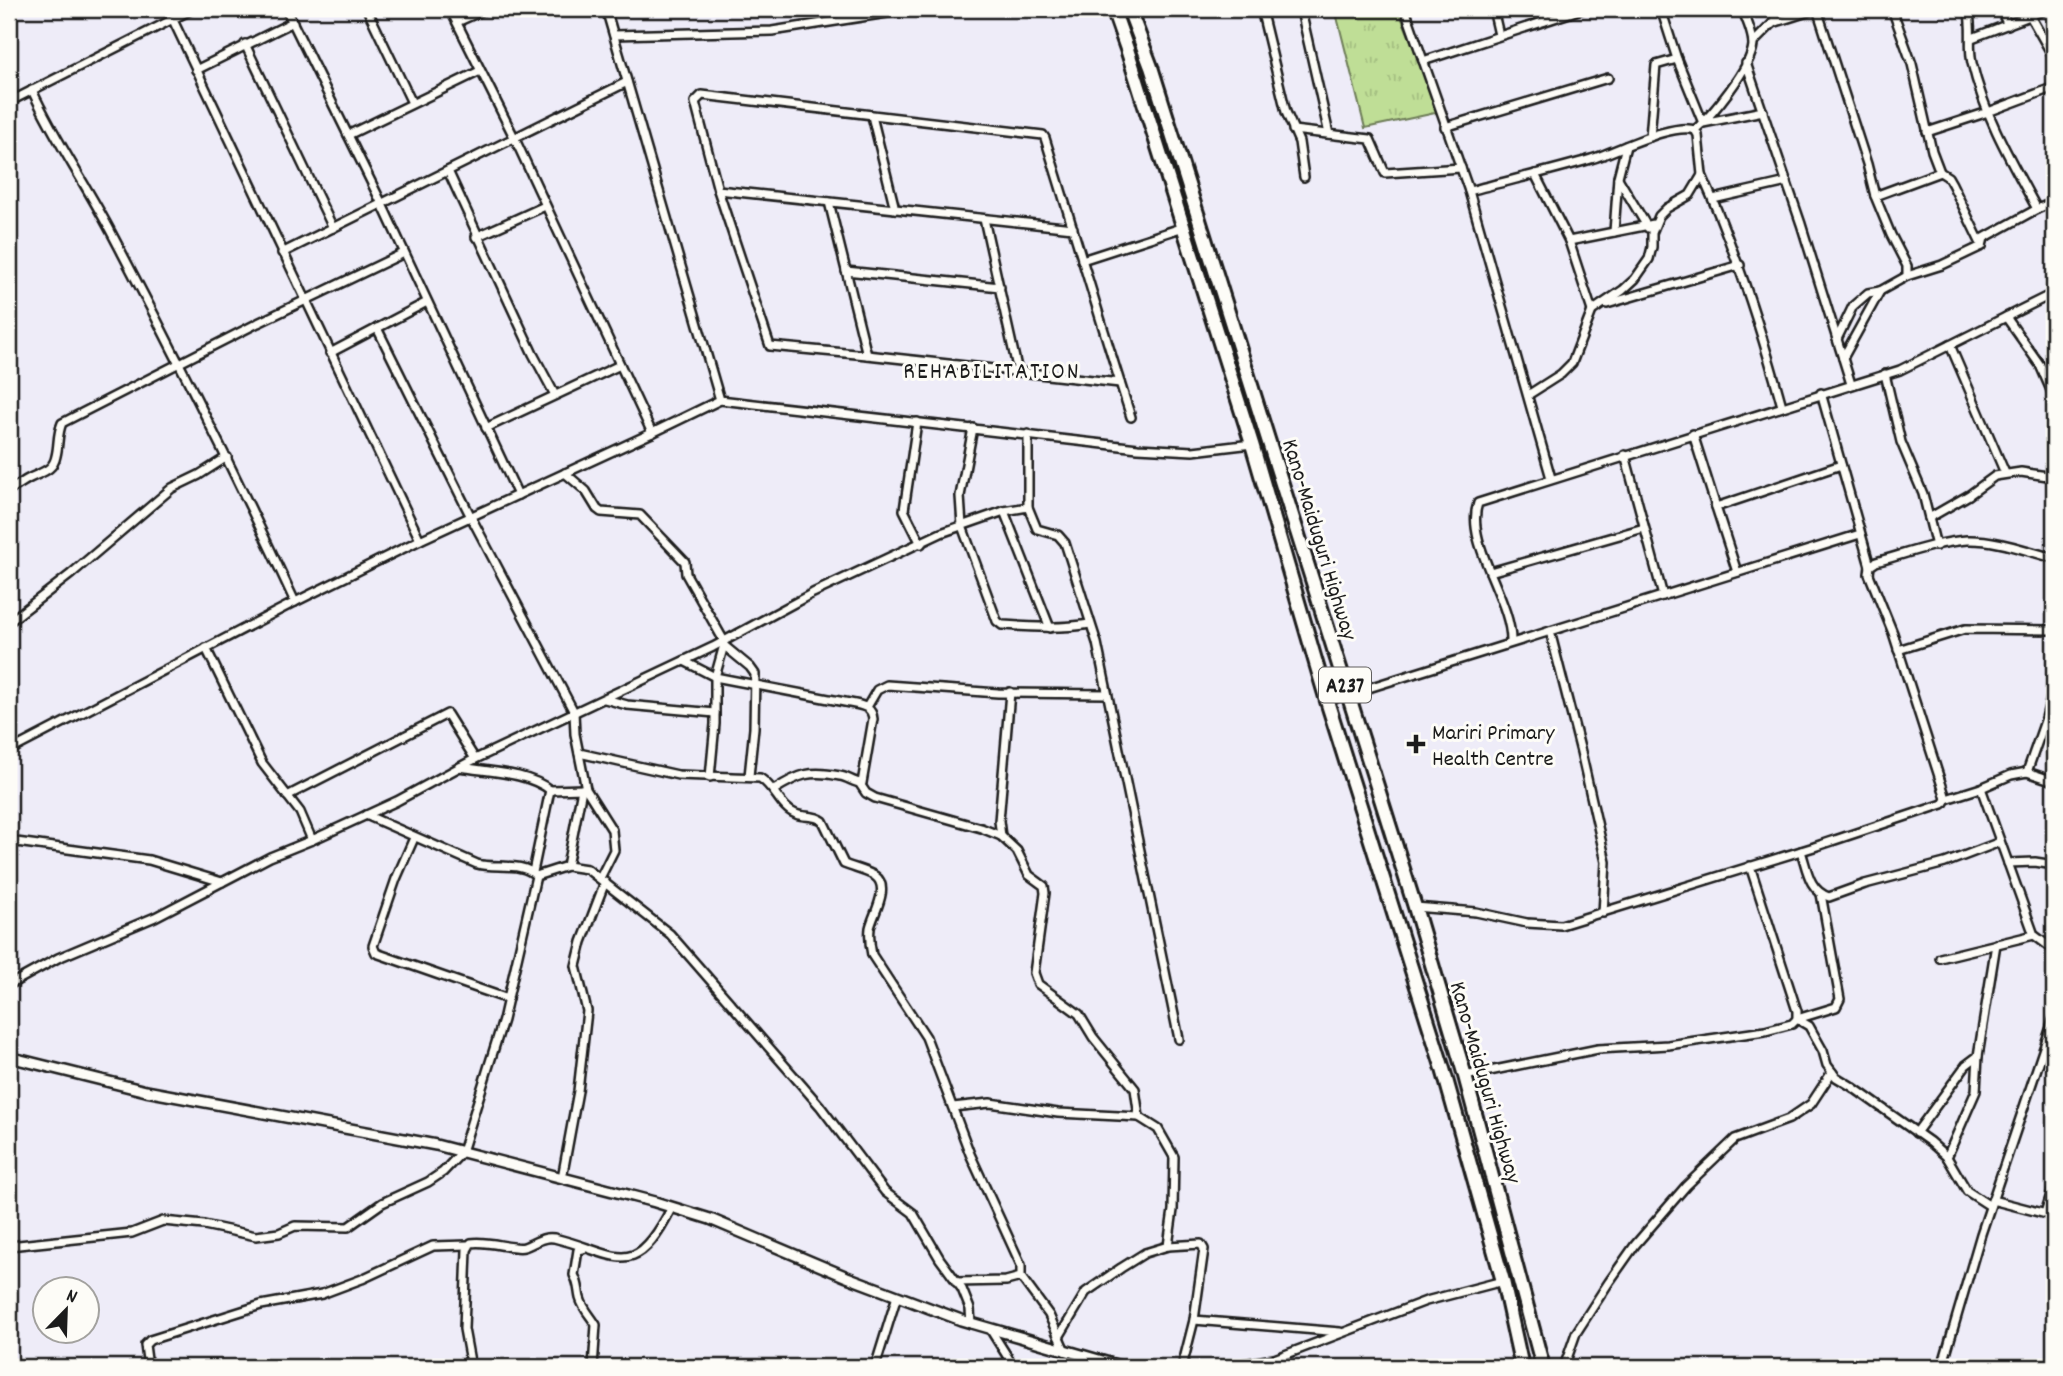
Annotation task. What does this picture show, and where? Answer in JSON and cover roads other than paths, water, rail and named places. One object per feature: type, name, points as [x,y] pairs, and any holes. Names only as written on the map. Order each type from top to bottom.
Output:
[{"type":"highway","name":"Kano-Maiduguri Highway","points":[[1113,9],[1252,444],[1327,701],[1443,1069],[1503,1281],[1522,1367]]},
{"type":"highway","name":"Kano-Maiduguri Highway","points":[[1129,9],[1151,67],[1415,907],[1465,1076],[1543,1367]]},
{"type":"street","points":[[9,102],[193,9]]},
{"type":"street","points":[[286,9],[382,202],[518,495]]},
{"type":"street","points":[[367,9],[412,103]]},
{"type":"street","points":[[450,9],[514,137],[652,433]]},
{"type":"street","points":[[457,22],[486,9]]},
{"type":"street","points":[[606,9],[720,400]]},
{"type":"street","points":[[614,35],[772,31],[913,9]]},
{"type":"street","points":[[1261,9],[1286,113],[1298,142],[1304,177]]},
{"type":"street","points":[[1405,9],[1469,191],[1551,478]]},
{"type":"street","points":[[1493,9],[1500,34]]},
{"type":"street","points":[[1544,22],[1545,9]]},
{"type":"street","points":[[1423,61],[1582,9]]},
{"type":"street","points":[[1661,9],[1677,59],[1703,123]]},
{"type":"street","points":[[1742,9],[1753,43]]},
{"type":"street","points":[[1695,130],[1719,105],[1746,63],[1753,43],[1773,23],[1778,9]]},
{"type":"street","points":[[1773,23],[1817,9],[1875,196],[1907,266],[1907,276]]},
{"type":"street","points":[[1892,9],[1916,77],[1927,132],[1940,172],[1948,177],[1952,184],[1982,246]]},
{"type":"street","points":[[1968,9],[1972,20],[1971,61],[1988,112],[2037,209]]},
{"type":"street","points":[[2000,9],[2008,25]]},
{"type":"street","points":[[2026,9],[2054,58]]},
{"type":"street","points":[[1972,38],[2048,9]]},
{"type":"street","points":[[1302,15],[1329,134]]},
{"type":"street","points":[[173,20],[420,540]]},
{"type":"street","points":[[196,70],[293,22]]},
{"type":"street","points":[[245,44],[333,228]]},
{"type":"street","points":[[1650,137],[1656,65],[1677,59]]},
{"type":"street","points":[[1746,63],[1851,384]]},
{"type":"street","points":[[348,135],[480,71]]},
{"type":"street","points":[[1445,127],[1608,78]]},
{"type":"street","points":[[282,253],[627,82]]},
{"type":"street","points":[[1927,132],[2054,89]]},
{"type":"street","points":[[32,90],[179,363],[295,601]]},
{"type":"street","points":[[1120,383],[770,346],[718,190],[695,102],[702,95],[1043,135],[1131,417]]},
{"type":"street","points":[[1703,123],[1763,111]]},
{"type":"street","points":[[872,116],[895,209]]},
{"type":"street","points":[[1469,191],[1593,159],[1650,137],[1688,127],[1695,130],[1699,141],[1702,175],[1740,265],[1758,318],[1782,406]]},
{"type":"street","points":[[1293,130],[1370,139],[1385,173],[1461,168]]},
{"type":"street","points":[[1614,232],[1618,177],[1626,146]]},
{"type":"street","points":[[448,171],[477,237],[555,395]]},
{"type":"street","points":[[1875,196],[1940,172]]},
{"type":"street","points":[[1535,174],[1569,241],[1592,311]]},
{"type":"street","points":[[1569,241],[1651,225],[1667,208],[1690,195],[1702,175]]},
{"type":"street","points":[[1528,395],[1561,374],[1572,363],[1592,311],[1635,279],[1649,259],[1652,247],[1651,225],[1618,177]]},
{"type":"street","points":[[1713,199],[1787,182]]},
{"type":"street","points":[[718,190],[1073,228]]},
{"type":"street","points":[[829,202],[867,355]]},
{"type":"street","points":[[1982,246],[1984,238],[2054,202]]},
{"type":"street","points":[[477,237],[545,206]]},
{"type":"street","points":[[985,219],[1018,372]]},
{"type":"street","points":[[1082,260],[1184,227]]},
{"type":"street","points":[[1837,339],[1853,306],[1868,293],[1880,291],[1907,276],[1942,265],[1982,246]]},
{"type":"street","points":[[9,490],[29,478],[45,473],[52,466],[62,423],[404,253]]},
{"type":"street","points":[[1600,306],[1740,265]]},
{"type":"street","points":[[846,271],[1000,287]]},
{"type":"street","points":[[1843,358],[1880,291]]},
{"type":"street","points":[[1511,642],[1511,626],[1490,572],[1474,516],[1478,503],[1693,433],[1900,370],[2054,293]]},
{"type":"street","points":[[330,353],[427,302]]},
{"type":"street","points":[[2006,317],[2040,365],[2054,397]]},
{"type":"street","points":[[377,328],[471,517],[574,712],[584,789],[567,866]]},
{"type":"street","points":[[1950,345],[2005,473]]},
{"type":"street","points":[[486,428],[620,365]]},
{"type":"street","points":[[1885,374],[1901,442],[1923,494],[1936,546]]},
{"type":"street","points":[[1821,393],[1870,574],[1898,650],[1946,799]]},
{"type":"street","points":[[9,751],[295,601],[720,400],[1139,448],[1179,450],[1252,444]]},
{"type":"street","points":[[917,422],[904,510],[921,544]]},
{"type":"street","points":[[973,428],[960,496],[962,526],[999,624],[1050,628],[1090,624]]},
{"type":"street","points":[[1693,433],[1737,572]]},
{"type":"street","points":[[1028,434],[1028,507],[1037,529],[1058,535],[1065,543],[1097,643],[1179,1039]]},
{"type":"street","points":[[1625,455],[1663,596]]},
{"type":"street","points":[[9,622],[71,574],[172,488],[227,457]]},
{"type":"street","points":[[1716,507],[1841,465]]},
{"type":"street","points":[[1929,518],[1969,495],[1994,476],[2021,472],[2054,477]]},
{"type":"street","points":[[565,473],[586,491],[601,512],[640,515],[649,522],[685,562],[686,574],[723,643],[755,674],[749,776]]},
{"type":"street","points":[[9,985],[58,958],[155,917],[270,857],[312,841],[475,759],[723,643],[813,593],[941,533],[1003,511],[1028,507]]},
{"type":"street","points":[[1003,511],[1050,628]]},
{"type":"street","points":[[1490,572],[1644,528]]},
{"type":"street","points":[[1327,701],[1860,534]]},
{"type":"street","points":[[1870,566],[1876,562],[1967,540],[1992,542],[2054,558]]},
{"type":"street","points":[[1898,650],[1965,629],[2054,630]]},
{"type":"street","points":[[1550,631],[1606,862],[1603,913]]},
{"type":"street","points":[[710,777],[715,677],[723,643]]},
{"type":"street","points":[[206,648],[262,763],[300,812],[312,841]]},
{"type":"street","points":[[684,661],[715,677],[867,707]]},
{"type":"street","points":[[2027,772],[2046,718],[2054,684]]},
{"type":"street","points":[[867,707],[877,690],[887,685],[980,693],[1107,694]]},
{"type":"street","points":[[1001,836],[999,821],[1010,692]]},
{"type":"street","points":[[604,699],[627,705],[715,713]]},
{"type":"street","points":[[860,784],[865,770],[873,719],[867,707]]},
{"type":"street","points":[[287,796],[445,715],[450,715],[475,759]]},
{"type":"street","points":[[579,753],[678,775],[760,778],[770,784],[786,808],[796,814],[823,821],[844,864],[875,876],[880,882],[881,896],[870,929],[872,955],[919,1024],[970,1154],[1021,1265],[1021,1277],[1049,1315],[1065,1351]]},
{"type":"street","points":[[460,767],[515,776],[541,783],[550,790],[584,789]]},
{"type":"street","points":[[1415,907],[1476,912],[1527,923],[1561,925],[1935,807],[1946,799],[2011,775],[2027,772],[2054,781]]},
{"type":"street","points":[[774,790],[802,774],[844,776],[860,784],[866,793],[875,798],[1001,836],[1017,851],[1029,875],[1044,887],[1034,973],[1038,984],[1085,1021],[1093,1037],[1135,1089],[1139,1116]]},
{"type":"street","points":[[1981,788],[2034,935],[2054,950]]},
{"type":"street","points":[[562,1178],[578,1091],[587,1011],[576,966],[614,850],[612,830],[584,789]]},
{"type":"street","points":[[9,1246],[132,1233],[163,1221],[204,1225],[256,1236],[279,1233],[295,1226],[348,1227],[382,1203],[428,1182],[443,1172],[462,1152],[508,999],[550,790]]},
{"type":"street","points":[[366,815],[414,838],[489,867],[511,866],[535,874],[567,866],[587,869],[670,934],[780,1058],[886,1192],[913,1213],[956,1282],[970,1309],[971,1324]]},
{"type":"street","points":[[414,838],[373,946],[376,953],[508,999]]},
{"type":"street","points":[[9,841],[149,860],[222,882]]},
{"type":"street","points":[[1801,850],[1813,885],[1821,894],[1829,897],[1865,884],[1945,863],[2000,842]]},
{"type":"street","points":[[2008,863],[2035,862],[2054,865]]},
{"type":"street","points":[[1750,866],[1797,1011],[1797,1019]]},
{"type":"street","points":[[1465,1076],[1598,1049],[1668,1045],[1765,1031],[1836,1007],[1840,999],[1821,894]]},
{"type":"street","points":[[1940,958],[2034,935]]},
{"type":"street","points":[[1947,1157],[1976,1091],[1978,1056],[1996,944]]},
{"type":"street","points":[[1942,1367],[1991,1203],[2054,1018]]},
{"type":"street","points":[[1797,1019],[1809,1026],[1836,1077],[1930,1142],[1947,1157],[1967,1191],[1991,1203],[2054,1216]]},
{"type":"street","points":[[1916,1133],[1966,1065],[1978,1056]]},
{"type":"street","points":[[9,1057],[146,1091],[436,1145],[672,1207],[710,1219],[971,1324],[1123,1367]]},
{"type":"street","points":[[1564,1367],[1576,1333],[1609,1282],[1634,1245],[1686,1186],[1735,1139],[1789,1119],[1811,1104],[1832,1072]]},
{"type":"street","points":[[953,1107],[990,1103],[1058,1113],[1139,1116],[1158,1129],[1174,1157],[1168,1245]]},
{"type":"street","points":[[2045,1213],[2054,1185]]},
{"type":"street","points":[[148,1367],[145,1345],[150,1340],[251,1307],[322,1294],[362,1279],[433,1246],[468,1245],[471,1242],[489,1241],[521,1248],[551,1237],[583,1249],[620,1258],[636,1255],[664,1223],[672,1207]]},
{"type":"street","points":[[1059,1337],[1086,1292],[1145,1253],[1168,1245],[1201,1244],[1204,1249],[1194,1320],[1182,1367]]},
{"type":"street","points":[[468,1245],[464,1329],[471,1367]]},
{"type":"street","points":[[583,1249],[578,1250],[573,1275],[579,1284],[580,1298],[596,1325],[593,1367]]},
{"type":"street","points":[[956,1282],[1006,1281],[1021,1277]]},
{"type":"street","points":[[1224,1367],[1274,1359],[1426,1301],[1503,1281]]},
{"type":"street","points":[[876,1367],[897,1296]]},
{"type":"street","points":[[1194,1320],[1345,1332]]},
{"type":"street","points":[[990,1329],[1014,1367]]},
{"type":"street","points":[[2053,1367],[2054,1362]]},
{"type":"place","name":"Mariri Primary Health Centre","points":[[1416,744]]},
{"type":"district","name":"REHABILITATION","points":[[992,370]]}]
